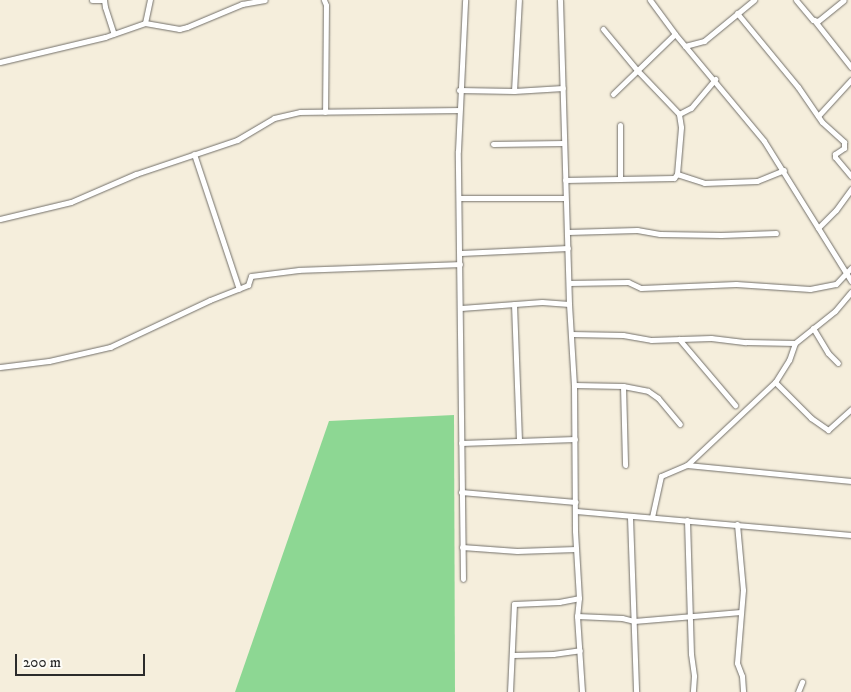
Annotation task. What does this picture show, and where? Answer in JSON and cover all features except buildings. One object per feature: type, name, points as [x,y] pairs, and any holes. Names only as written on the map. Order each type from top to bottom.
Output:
[{"type":"street","points":[[92,0],[104,0],[114,34]]},
{"type":"street","points":[[145,23],[150,0]]},
{"type":"street","points":[[0,62],[114,34],[145,23],[179,29],[226,12],[242,4],[265,0]]},
{"type":"street","points":[[324,0],[326,5],[325,112]]},
{"type":"street","points":[[463,579],[458,110],[465,0]]},
{"type":"street","points":[[514,91],[519,0]]},
{"type":"street","points":[[560,0],[565,198],[568,232],[570,334],[574,385],[576,549],[579,598],[577,616],[582,692]]},
{"type":"street","points":[[650,0],[675,34],[715,79],[764,141],[842,263],[844,273],[851,282]]},
{"type":"street","points":[[685,46],[704,41],[754,0]]},
{"type":"street","points":[[796,0],[851,67]]},
{"type":"street","points":[[813,20],[818,21],[844,0]]},
{"type":"street","points":[[737,13],[798,87],[830,131],[844,142],[844,148],[835,154],[835,157],[851,176]]},
{"type":"street","points":[[565,180],[674,178],[678,174],[681,127],[679,114],[637,70],[603,29]]},
{"type":"street","points":[[613,94],[675,34]]},
{"type":"street","points":[[679,114],[691,108],[715,79]]},
{"type":"street","points":[[818,116],[851,80]]},
{"type":"street","points":[[460,90],[514,91],[563,88]]},
{"type":"street","points":[[0,219],[72,202],[136,174],[237,140],[274,118],[300,112],[458,110]]},
{"type":"street","points":[[620,125],[620,179]]},
{"type":"street","points":[[493,144],[564,143]]},
{"type":"street","points":[[194,154],[239,289]]},
{"type":"street","points":[[678,174],[704,183],[757,181],[784,170]]},
{"type":"street","points":[[818,228],[836,210],[851,188]]},
{"type":"street","points":[[460,198],[565,198]]},
{"type":"street","points":[[568,232],[637,230],[660,234],[721,236],[776,232]]},
{"type":"street","points":[[461,252],[568,248]]},
{"type":"street","points":[[0,367],[49,361],[110,347],[248,285],[251,276],[299,270],[460,264]]},
{"type":"street","points":[[569,283],[628,282],[641,288],[736,284],[810,289],[836,284],[844,273],[851,268]]},
{"type":"street","points":[[652,517],[661,476],[687,465],[775,382],[789,360],[795,343],[835,311],[851,292]]},
{"type":"street","points":[[461,308],[514,304],[569,304]]},
{"type":"street","points":[[514,304],[519,441]]},
{"type":"street","points":[[813,328],[828,353],[838,363]]},
{"type":"street","points":[[570,334],[623,335],[652,340],[712,338],[746,342],[795,343]]},
{"type":"street","points":[[679,339],[735,405]]},
{"type":"street","points":[[775,382],[811,418],[828,430],[851,409]]},
{"type":"street","points":[[574,385],[623,386],[651,393],[680,424]]},
{"type":"street","points":[[623,386],[625,464]]},
{"type":"street","points":[[461,443],[575,439]]},
{"type":"street","points":[[687,465],[851,481]]},
{"type":"street","points":[[461,492],[576,502]]},
{"type":"street","points":[[576,511],[851,535]]},
{"type":"street","points":[[630,517],[636,692]]},
{"type":"street","points":[[687,520],[694,676],[693,692]]},
{"type":"street","points":[[737,524],[743,590],[737,663],[742,676],[743,692]]},
{"type":"street","points":[[462,547],[517,550],[576,549]]},
{"type":"street","points":[[510,692],[514,604],[559,602],[579,598]]},
{"type":"street","points":[[577,616],[622,618],[634,621],[741,612]]},
{"type":"street","points":[[513,655],[553,654],[580,650]]},
{"type":"street","points":[[798,692],[802,682]]},
{"type":"green space","points":[[454,415],[455,692],[235,692],[329,421]]}]
